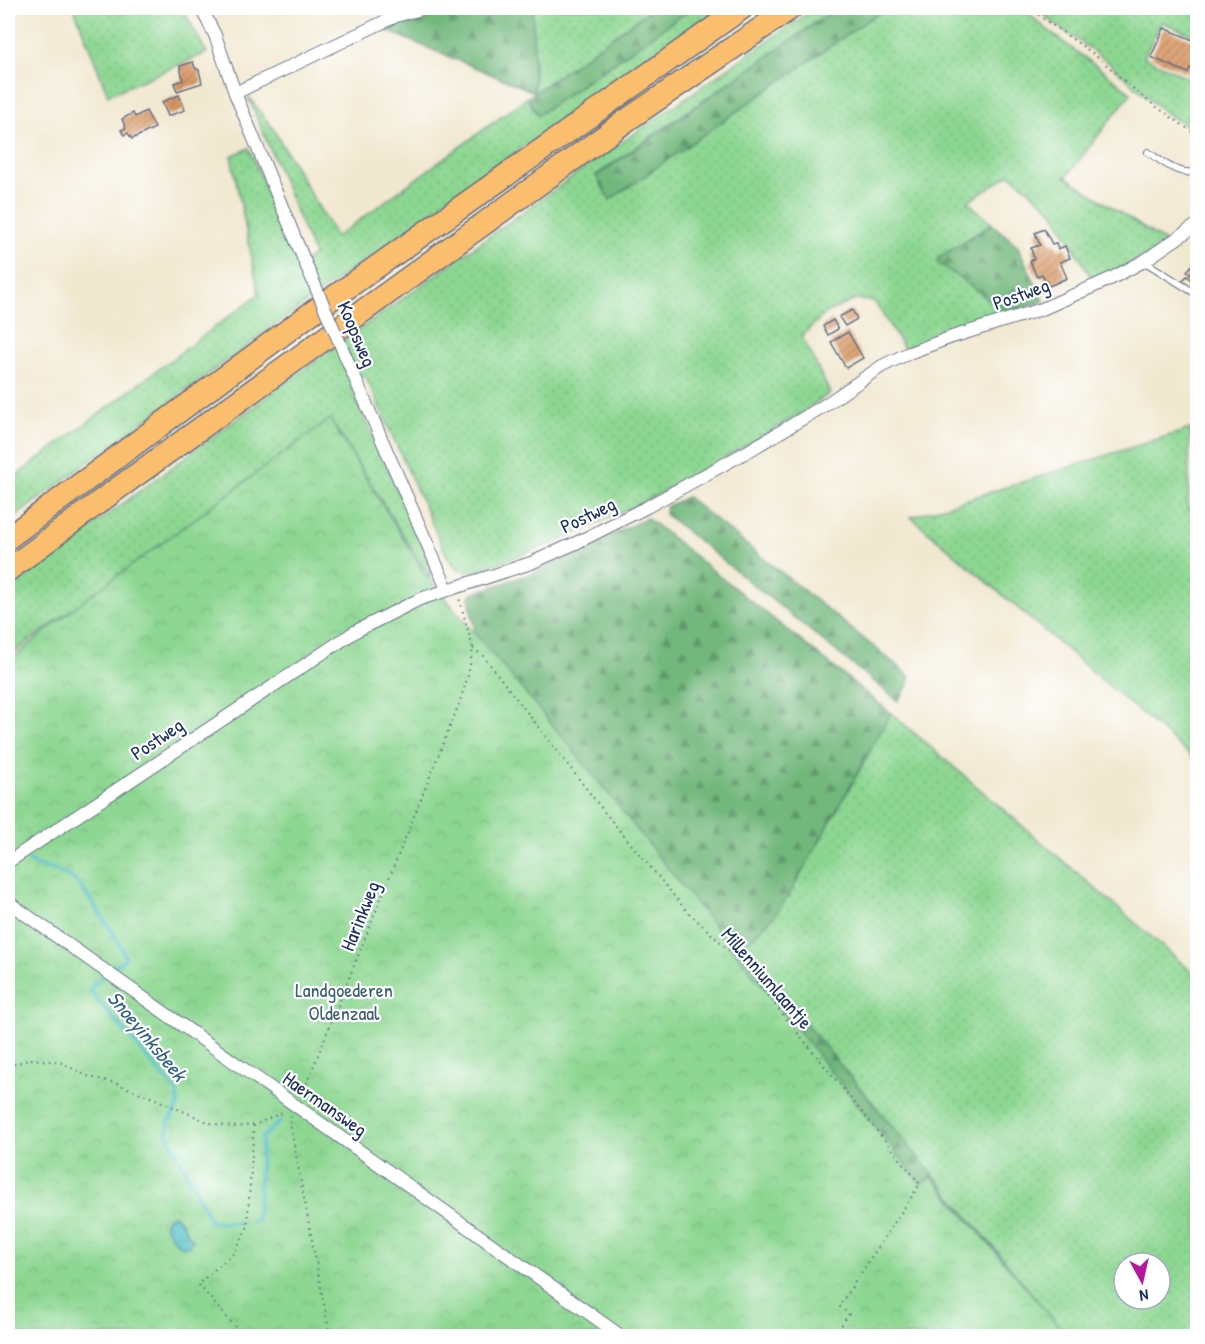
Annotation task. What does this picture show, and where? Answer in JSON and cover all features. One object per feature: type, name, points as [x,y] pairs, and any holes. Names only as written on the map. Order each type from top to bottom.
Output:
[{"type":"highway","points":[[8,538],[319,307],[741,8]]},
{"type":"highway","points":[[8,570],[627,120],[791,8]]},
{"type":"street","name":"Koopsweg","points":[[201,8],[215,35],[235,93],[304,260],[354,376],[451,588]]},
{"type":"street","points":[[235,93],[396,16],[425,8]]},
{"type":"street","name":"Postweg","points":[[8,862],[356,631],[399,609],[451,588],[531,563],[647,507],[822,407],[882,366],[909,353],[1042,309],[1110,279],[1144,261],[1197,224]]},
{"type":"street","name":"Haermansweg","points":[[8,902],[295,1110],[621,1336]]},
{"type":"lane","points":[[1148,152],[1171,168],[1186,174],[1197,172]]},
{"type":"lane","points":[[1144,261],[1197,295]]},
{"type":"path","points":[[1028,8],[1095,55],[1144,98],[1197,136]]},
{"type":"path","points":[[451,588],[473,648]]},
{"type":"path","name":"Harinkweg","points":[[330,1336],[289,1118],[295,1110],[459,704],[468,676],[473,648]]},
{"type":"path","name":"Millenniumlaantje","points":[[473,648],[484,657],[606,814],[686,910],[734,955],[920,1184],[839,1306],[849,1314],[834,1336]]},
{"type":"path","points":[[8,1066],[31,1059],[60,1062],[87,1076],[115,1083],[210,1124],[233,1127],[254,1125],[295,1110]]},
{"type":"path","points":[[243,1336],[198,1284],[235,1252],[247,1228],[254,1125]]},
{"type":"green space","points":[[74,8],[182,8],[207,53],[108,95]]},
{"type":"green space","points":[[455,8],[533,8],[534,92],[385,30],[422,14]]},
{"type":"green space","points":[[533,8],[653,8],[534,93]]},
{"type":"green space","points":[[653,8],[692,8],[538,115],[527,98]]},
{"type":"green space","points":[[692,8],[721,8],[362,262],[8,522],[8,482],[259,294],[231,156],[249,148],[298,266],[314,255],[248,96],[272,127],[336,237],[527,98],[538,115]]},
{"type":"green space","points":[[815,8],[837,8],[596,175],[610,199],[885,8],[1023,8],[1048,31],[1131,93],[1066,177],[1165,242],[1148,255],[1094,282],[1052,210],[1010,174],[968,202],[992,224],[938,258],[1008,313],[905,350],[874,301],[855,300],[827,312],[802,336],[830,393],[800,414],[720,461],[651,498],[562,540],[474,572],[457,568],[442,546],[365,375],[350,385],[427,555],[430,578],[330,419],[8,657],[8,589],[292,378],[576,174]]},
{"type":"green space","points":[[837,8],[885,8],[610,200],[596,176]]},
{"type":"green space","points":[[1036,8],[1197,8],[1197,37],[1162,22],[1144,57],[1197,82],[1197,116],[1189,127],[1164,112],[1108,62]]},
{"type":"green space","points":[[992,224],[1017,245],[1044,301],[1008,313],[937,262],[938,258]]},
{"type":"green space","name":"Landgoederen Oldenzaal","points":[[330,419],[422,571],[569,745],[922,1185],[932,1177],[1067,1336],[8,1336],[8,662],[83,601]]},
{"type":"green space","points":[[1190,429],[1188,509],[1198,514],[1197,761],[911,517]]},
{"type":"green space","points":[[687,497],[904,671],[910,677],[910,682],[898,701],[665,514],[666,507]]},
{"type":"green space","points":[[647,518],[891,713],[791,892],[775,915],[742,948],[1066,1336],[309,1093],[548,746],[476,635],[469,598],[471,594],[536,572]]},
{"type":"green space","points":[[891,713],[1197,976],[1197,1336],[1066,1336],[742,948],[775,915]]},
{"type":"water","points":[[172,1215],[176,1216],[193,1240],[189,1246],[180,1246],[164,1226],[167,1218]]},
{"type":"building","points":[[1164,28],[1198,42],[1198,71],[1190,68],[1188,73],[1151,57]]},
{"type":"building","points":[[193,62],[195,68],[199,70],[202,83],[177,91],[174,83],[183,80],[180,66]]},
{"type":"building","points":[[179,95],[185,110],[168,116],[162,102]]},
{"type":"building","points":[[146,111],[155,128],[132,139],[128,133],[124,135],[121,130],[126,128],[122,119],[133,113],[135,117]]},
{"type":"building","points":[[1044,229],[1052,244],[1056,243],[1058,249],[1065,246],[1070,258],[1060,262],[1067,278],[1049,286],[1042,274],[1037,277],[1030,261],[1034,259],[1031,248],[1040,245],[1035,233]]},
{"type":"building","points":[[1196,261],[1198,286],[1194,289],[1182,281],[1187,276],[1191,279],[1193,277],[1187,271]]},
{"type":"building","points":[[852,310],[857,319],[845,326],[839,317]]},
{"type":"building","points":[[833,320],[838,329],[828,335],[823,326]]},
{"type":"building","points":[[848,332],[863,358],[846,368],[831,342]]},
{"type":"waterway","name":"Snoeyinksbeek","points":[[8,833],[11,837]]},
{"type":"waterway","name":"Snoeyinksbeek","points":[[29,860],[55,870],[80,885],[115,936],[126,958],[112,969]]},
{"type":"waterway","name":"Snoeyinksbeek","points":[[103,977],[91,987],[90,991],[176,1091],[179,1104],[168,1124],[167,1134],[211,1222],[241,1223]]},
{"type":"waterway","name":"Snoeyinksbeek","points":[[252,1223],[257,1220],[262,1137],[280,1122]]}]
